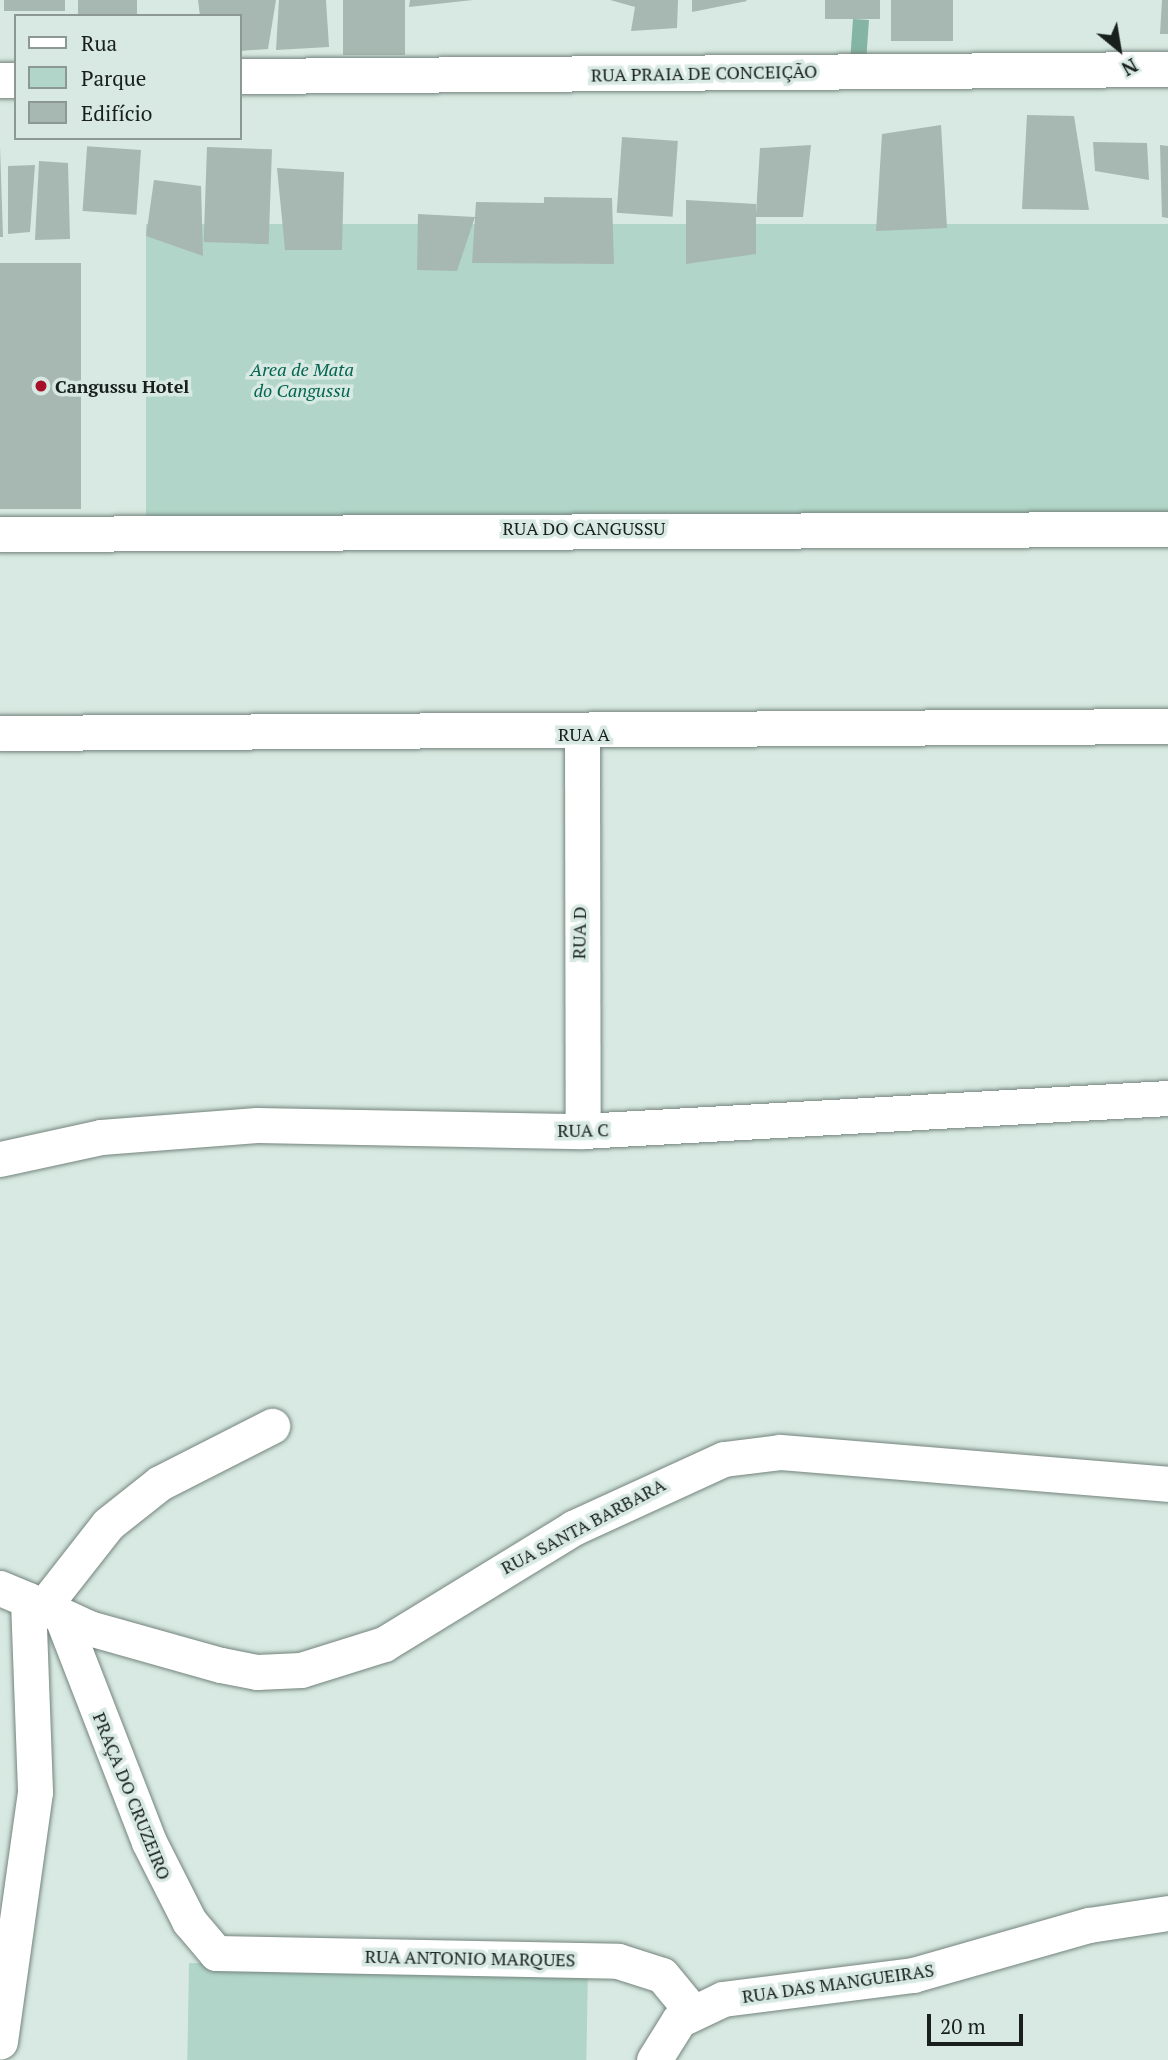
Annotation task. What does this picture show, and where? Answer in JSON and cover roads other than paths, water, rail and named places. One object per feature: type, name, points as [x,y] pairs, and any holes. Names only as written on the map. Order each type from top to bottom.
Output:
[{"type":"street","name":"RUA PRAIA DE CONCEIÇÃO","points":[[242,76],[1168,69]]},
{"type":"street","name":"RUA DO CANGUSSU","points":[[0,534],[1168,529]]},
{"type":"street","name":"RUA A","points":[[0,733],[582,734],[1168,726]]},
{"type":"street","name":"RUA D","points":[[582,734],[583,1131]]},
{"type":"street","name":"RUA C","points":[[0,1159],[101,1137],[257,1125],[583,1131],[1168,1098]]},
{"type":"street","points":[[0,2042],[35,1792],[31,1661],[33,1602],[108,1524],[160,1483],[272,1426]]},
{"type":"street","name":"RUA SANTA BARBARA","points":[[33,1602],[221,1665],[257,1672],[301,1670],[384,1644],[573,1528],[724,1459],[780,1452],[1168,1484]]},
{"type":"street","name":"PRAÇA DO CRUZEIRO","points":[[33,1602],[171,1890],[199,1938],[229,1958]]},
{"type":"street","name":"RUA DAS MANGUEIRAS","points":[[691,2010],[748,1995],[913,1975],[1089,1925],[1168,1913]]},
{"type":"street","name":"RUA ANTONIO MARQUES","points":[[229,1958],[618,1961],[662,1975],[691,2010]]},
{"type":"street","points":[[654,2060],[691,2010]]},
{"type":"place","name":"Cangussu Hotel","points":[[41,386]]},
{"type":"park label","name":"Area de Mata do Cangussu","points":[[302,380]]}]
